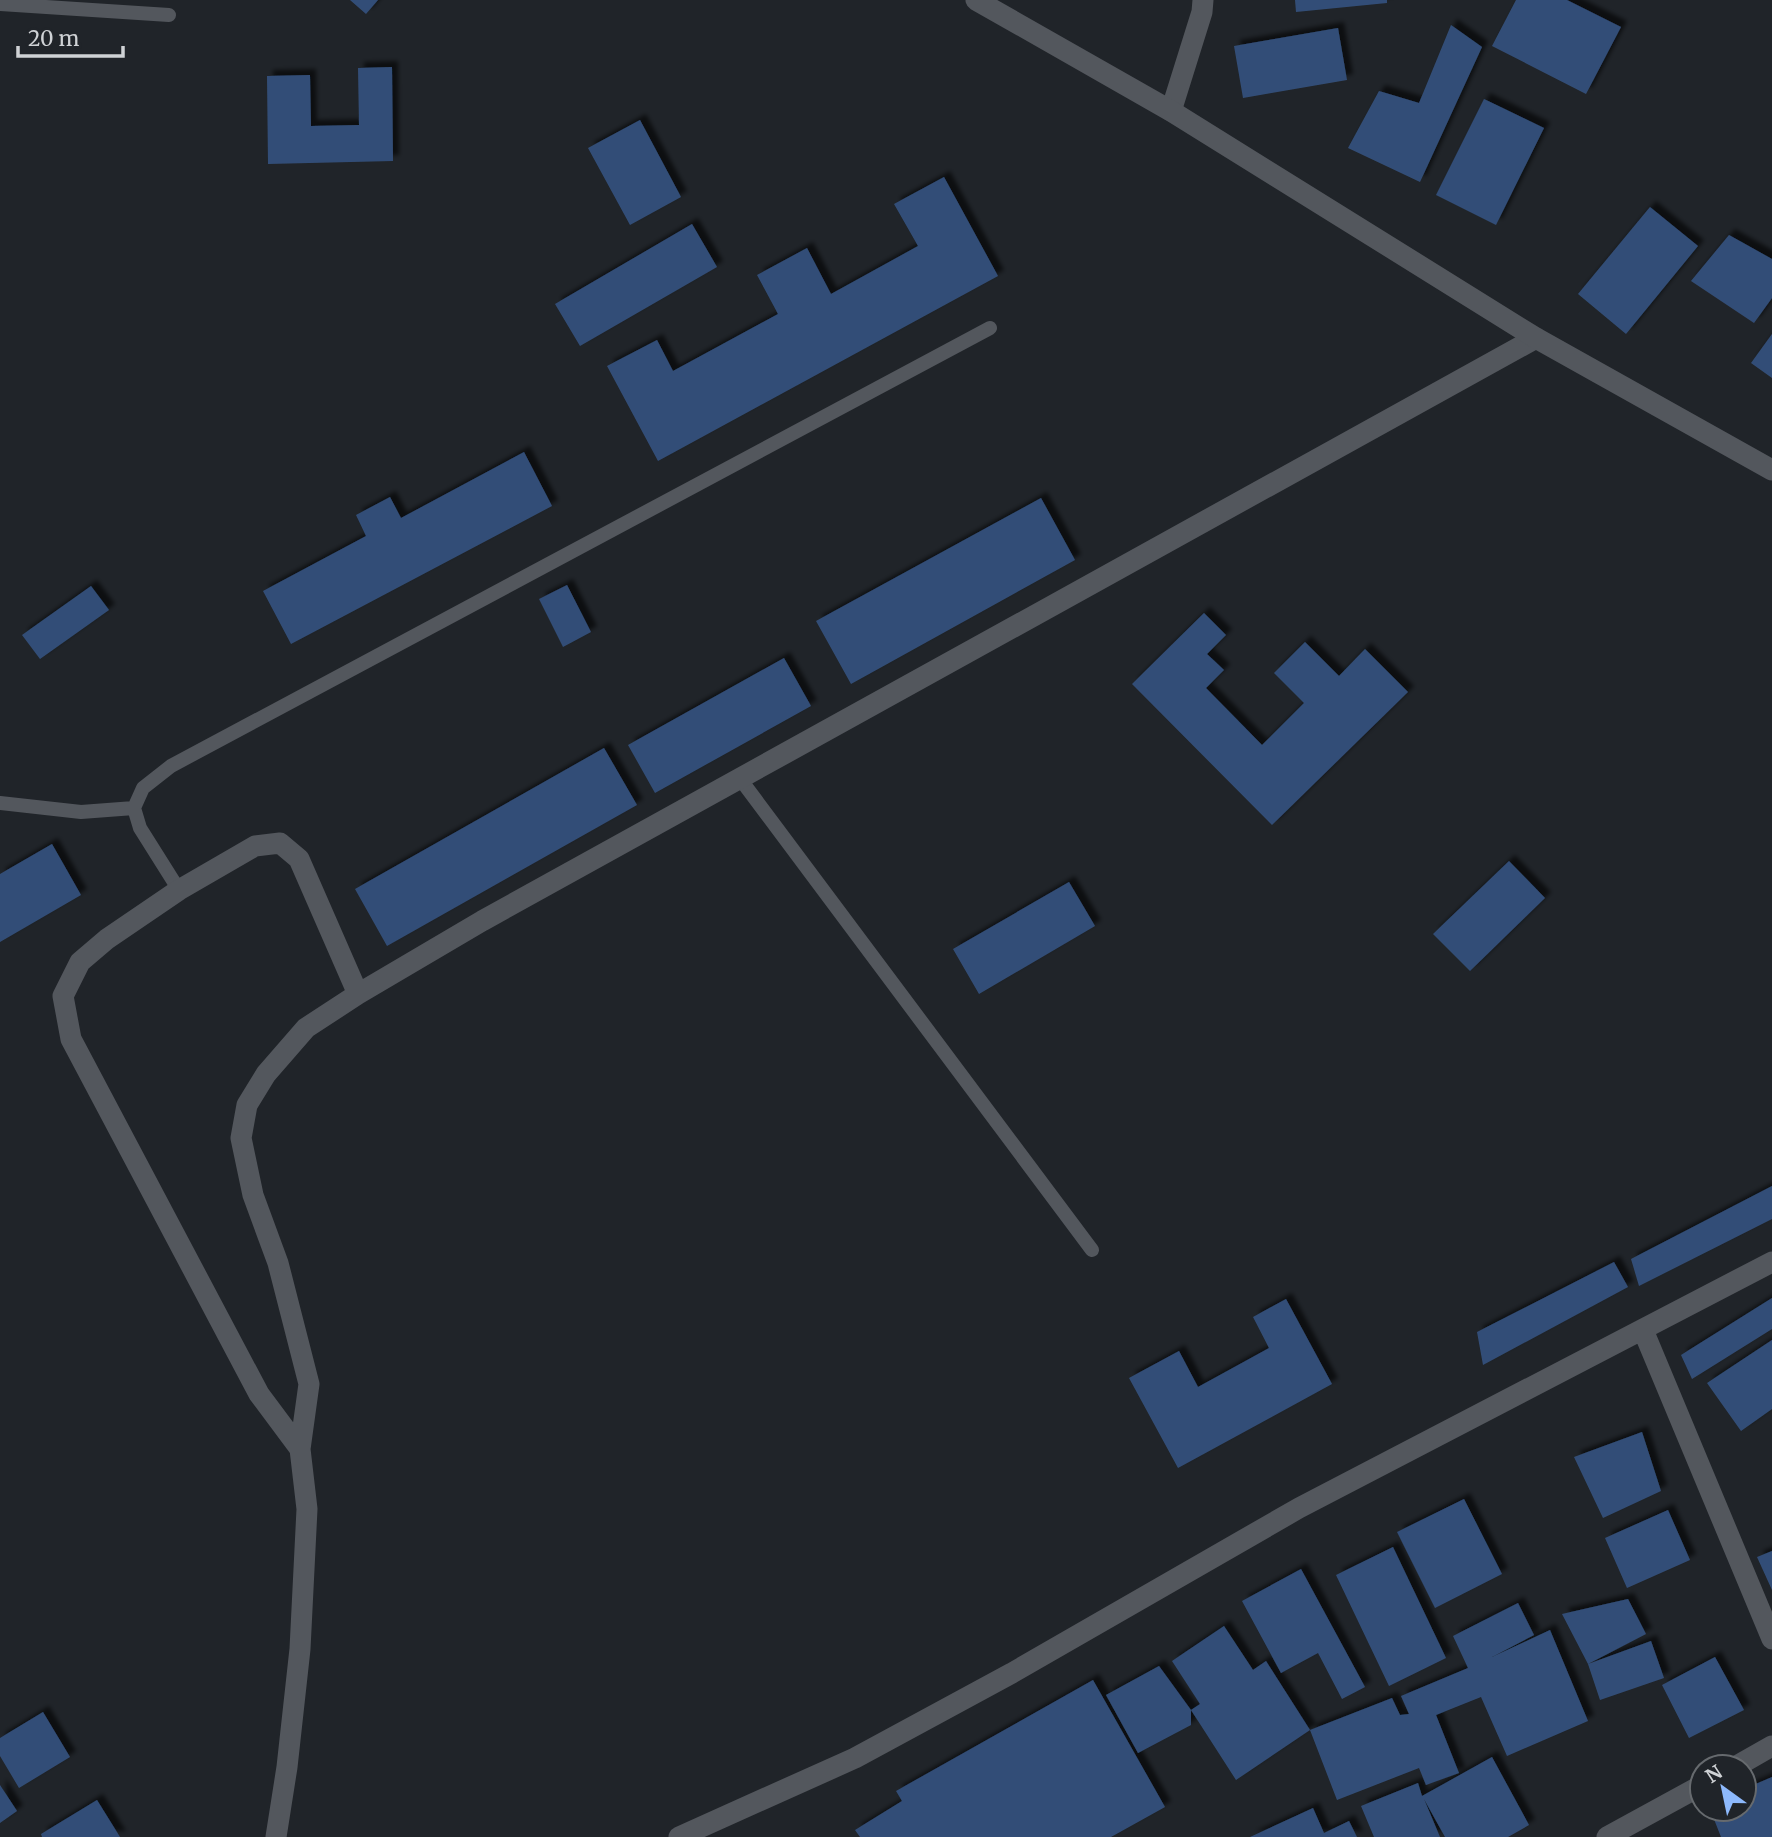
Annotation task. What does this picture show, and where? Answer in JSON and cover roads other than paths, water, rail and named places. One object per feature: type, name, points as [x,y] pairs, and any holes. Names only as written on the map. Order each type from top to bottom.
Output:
[{"type":"street","points":[[976,0],[1171,111],[1536,338],[1772,470]]},
{"type":"street","points":[[1171,111],[1202,12],[1203,0]]},
{"type":"street","points":[[276,1837],[300,1648],[307,1509],[300,1449],[309,1384],[278,1263],[253,1195],[242,1138],[247,1105],[266,1074],[306,1028],[482,921],[1536,338]]},
{"type":"street","points":[[300,1449],[259,1394],[71,1039],[63,996],[80,962],[107,939],[179,890],[255,846],[279,843],[299,859],[358,994]]},
{"type":"street","points":[[692,1834],[855,1758],[1012,1673],[1299,1508],[1772,1262]]},
{"type":"street","points":[[1643,1329],[1772,1639]]},
{"type":"street","points":[[1608,1837],[1688,1793]]},
{"type":"lane","points":[[0,4],[169,15]]},
{"type":"lane","points":[[179,890],[140,828],[134,808],[143,788],[171,766],[990,328]]},
{"type":"lane","points":[[741,780],[1091,1250]]},
{"type":"lane","points":[[0,803],[81,812],[134,808]]}]
